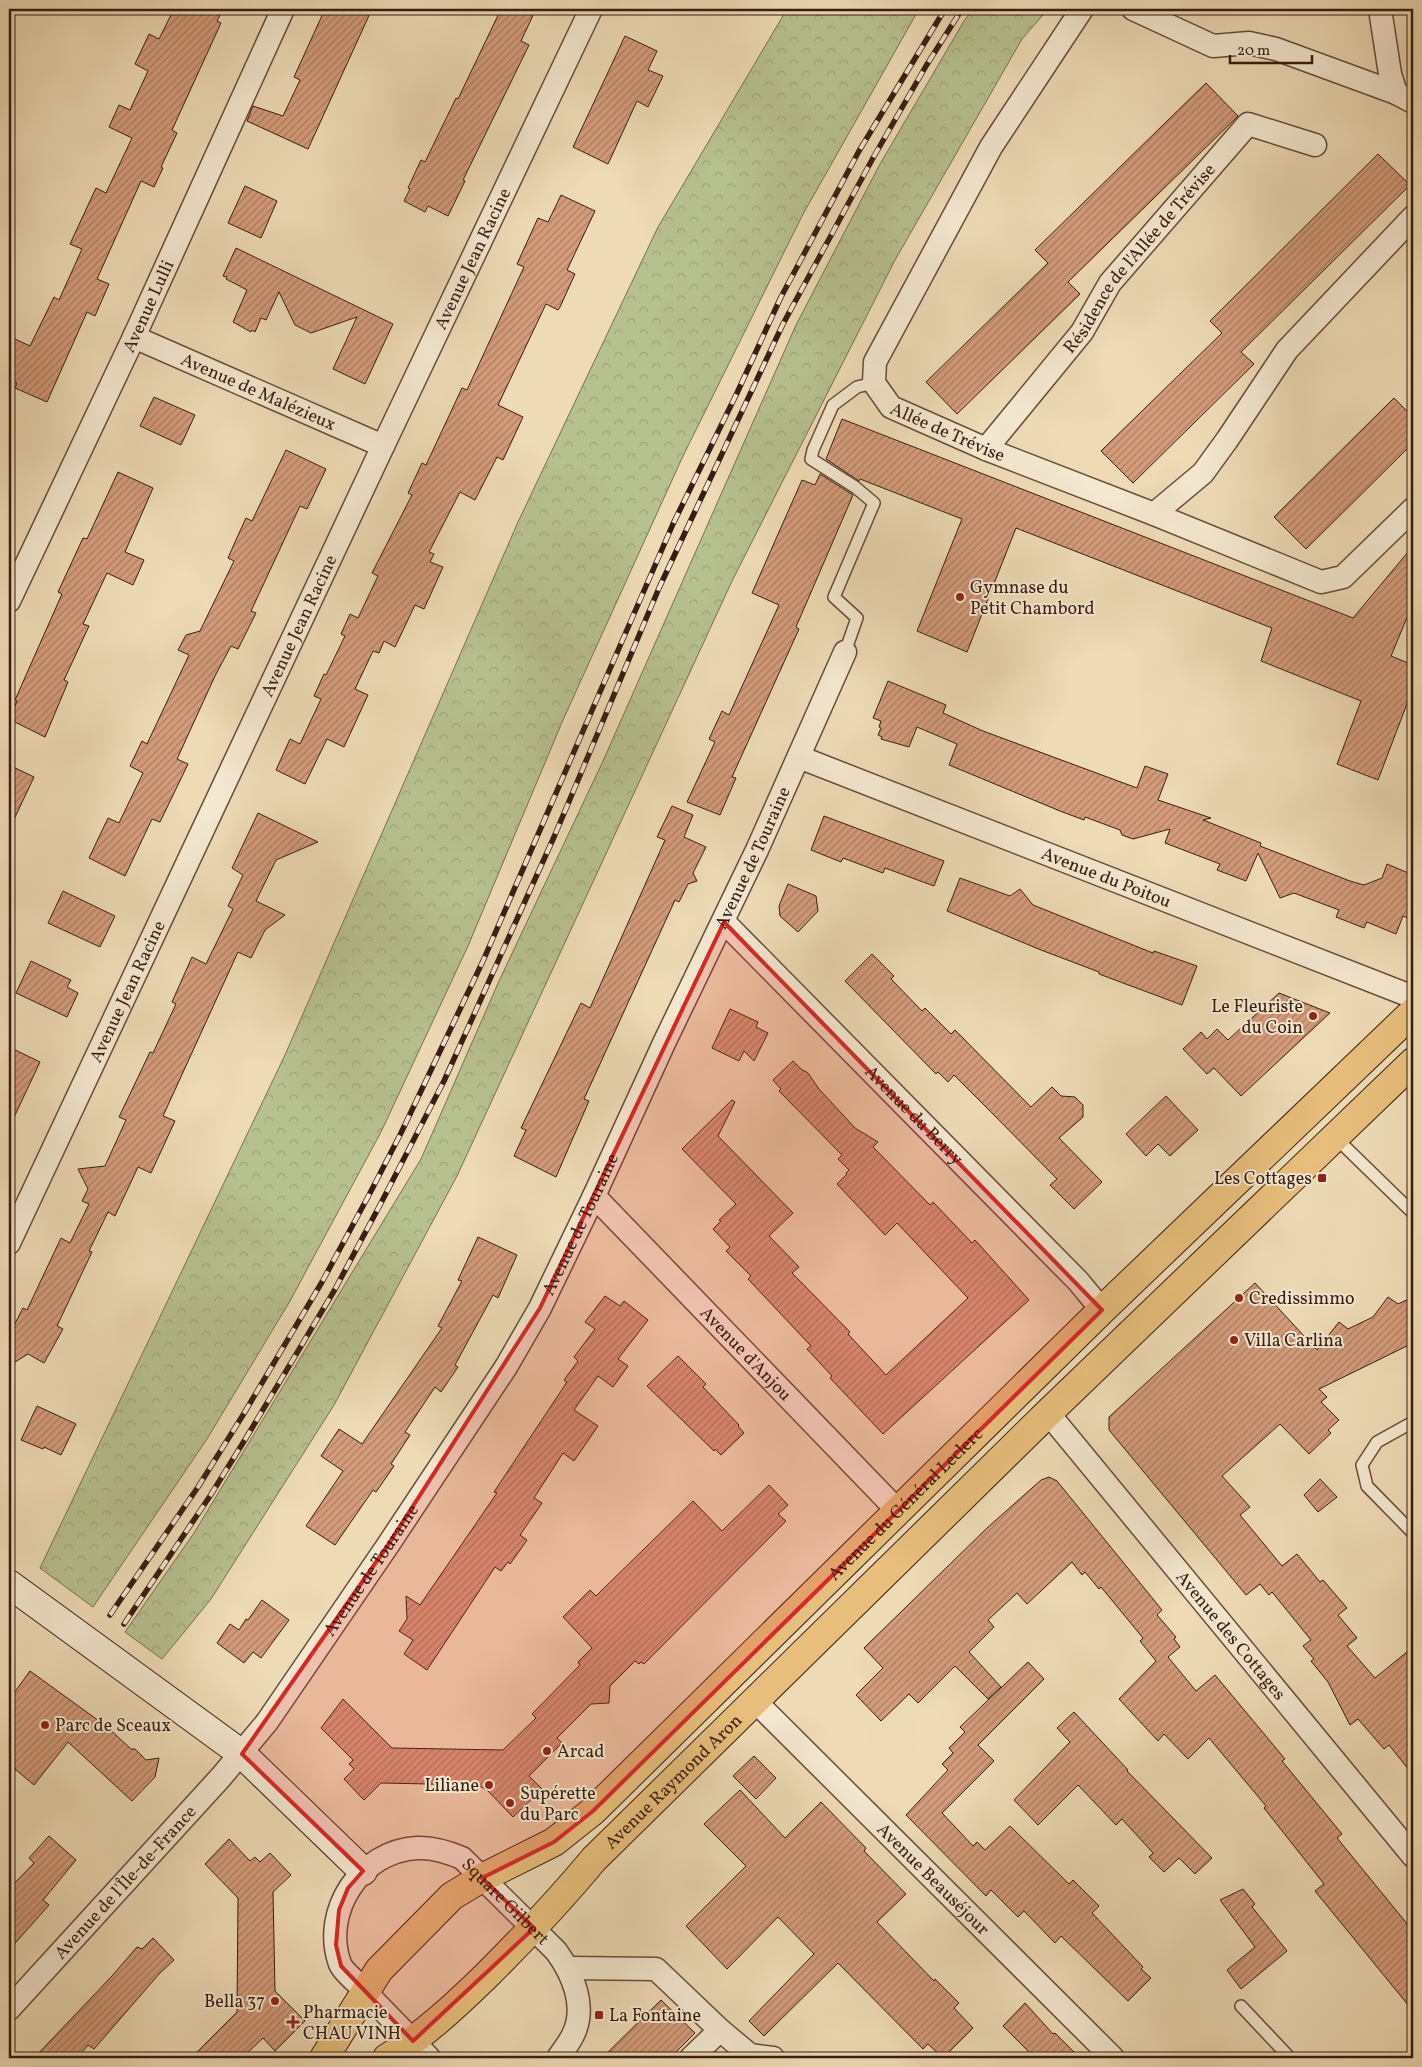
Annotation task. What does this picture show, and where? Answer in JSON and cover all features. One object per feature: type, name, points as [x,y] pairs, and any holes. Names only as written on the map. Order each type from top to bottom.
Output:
[{"type":"main road","name":"Avenue du Général Leclerc","points":[[372,1981],[452,1896],[482,1878],[554,1842],[593,1811],[1102,1310],[1413,1012]]},
{"type":"main road","name":"Avenue du Général Leclerc","points":[[958,1503],[1048,1413],[1413,1062]]},
{"type":"main road","name":"Avenue Raymond Aron","points":[[387,2058],[422,2050],[454,2008],[534,1928],[594,1859],[958,1503]]},
{"type":"main road","points":[[324,2058],[372,1981]]},
{"type":"street","name":"Avenue Lulli","points":[[9,600],[134,337],[283,9]]},
{"type":"street","name":"Avenue Jean Racine","points":[[9,1243],[383,446],[591,9]]},
{"type":"street","points":[[875,373],[991,147],[1082,9]]},
{"type":"street","points":[[1133,9],[1212,46],[1249,44],[1276,49],[1405,98]]},
{"type":"street","points":[[1380,9],[1390,74],[1405,98]]},
{"type":"street","name":"Résidence de l'Allée de Trévise","points":[[986,449],[1082,332],[1110,283],[1248,124],[1316,145]]},
{"type":"street","points":[[1154,514],[1203,473],[1228,440],[1287,350],[1413,217]]},
{"type":"street","name":"Avenue de Malézieux","points":[[134,337],[383,446]]},
{"type":"street","name":"Allée de Trévise","points":[[875,373],[891,407],[986,449],[1322,582],[1343,577],[1413,509]]},
{"type":"street","name":"Avenue de Touraine","points":[[242,1754],[267,1722],[388,1545],[506,1367],[540,1308],[594,1196],[665,1040],[724,922],[845,652]]},
{"type":"street","name":"Avenue du Poitou","points":[[799,757],[1413,997]]},
{"type":"street","name":"Avenue du Berry","points":[[724,922],[1078,1281],[1102,1310]]},
{"type":"street","name":"Avenue d'Anjou","points":[[594,1196],[898,1511]]},
{"type":"street","name":"Avenue des Cottages","points":[[1048,1413],[1413,1856]]},
{"type":"street","points":[[9,1584],[242,1754],[363,1871]]},
{"type":"street","name":"Avenue Beauséjour","points":[[755,1701],[1113,2058]]},
{"type":"street","name":"Avenue de l'Île-de-France","points":[[9,2009],[242,1754]]},
{"type":"street","name":"Square Gilbert","points":[[422,2050],[372,1981],[341,1966],[336,1945],[339,1910],[348,1888],[363,1871],[388,1855],[417,1848],[444,1851],[462,1858],[534,1928],[556,1951],[568,1968],[578,1996],[578,2017],[573,2034],[558,2058]]},
{"type":"street","points":[[568,1968],[656,1969],[720,2030],[750,2055],[773,2058]]},
{"type":"street","points":[[691,2058],[720,2030]]},
{"type":"lane","points":[[845,652],[857,618],[834,597],[874,503],[855,486],[811,459],[813,450],[833,405],[875,373]]},
{"type":"lane","points":[[1334,1136],[1413,1213]]},
{"type":"lane","points":[[1413,1422],[1377,1442],[1362,1466],[1367,1486],[1413,1533]]},
{"type":"lane","points":[[1242,2006],[1290,2058]]},
{"type":"highlighted area","points":[[724,922],[1102,1310],[593,1811],[554,1842],[482,1878],[534,1928],[413,2041],[341,1966],[336,1945],[339,1910],[348,1888],[363,1871],[242,1754],[388,1545],[540,1308]]},
{"type":"green space","points":[[787,9],[919,9],[802,216],[683,456],[563,720],[468,946],[381,1132],[290,1301],[207,1439],[93,1607],[40,1568],[285,1055],[518,522],[658,227]]},
{"type":"green space","points":[[973,9],[1048,9],[1022,39],[895,260],[733,579],[457,1176],[334,1405],[211,1599],[162,1659],[125,1632],[194,1533],[421,1159],[499,981],[603,761],[796,325],[880,164],[964,21]]},
{"type":"building","points":[[174,9],[223,9],[217,21],[221,23],[172,130],[177,133],[161,167],[163,168],[154,187],[141,181],[97,279],[109,284],[95,316],[87,312],[47,402],[15,388],[17,383],[9,380],[9,353],[15,339],[30,346],[54,297],[59,300],[82,249],[70,244],[96,188],[106,193],[132,138],[109,127],[119,105],[130,110],[148,71],[135,64],[149,34],[159,39]]},
{"type":"building","points":[[325,9],[372,9],[308,149],[247,121],[253,106],[283,116],[300,80],[294,77]]},
{"type":"building","points":[[501,9],[536,9],[521,41],[529,45],[463,180],[465,181],[448,216],[428,206],[425,212],[404,201],[410,189],[408,188],[421,160],[425,162],[456,98],[458,99]]},
{"type":"building","points":[[625,36],[657,51],[648,70],[663,76],[648,107],[637,101],[608,164],[573,147]]},
{"type":"building","points":[[1206,83],[1238,116],[1068,282],[1080,294],[957,414],[926,382],[1048,263],[1035,250]]},
{"type":"building","points":[[1378,154],[1410,185],[1241,352],[1254,364],[1133,483],[1101,451],[1222,333],[1210,321]]},
{"type":"building","points":[[245,186],[277,201],[261,238],[228,223]]},
{"type":"building","points":[[561,195],[595,211],[567,270],[575,274],[560,307],[558,310],[546,304],[498,405],[523,417],[503,460],[497,457],[475,500],[460,492],[429,552],[434,554],[430,562],[443,567],[424,609],[415,605],[395,647],[384,641],[379,653],[373,651],[355,689],[368,695],[344,747],[327,739],[305,784],[276,770],[290,739],[300,744],[321,699],[314,696],[345,636],[341,634],[350,614],[358,618],[378,576],[372,573],[412,495],[408,493],[422,463],[426,465],[462,388],[467,390],[524,267],[517,264],[538,218],[548,222]]},
{"type":"building","points":[[236,248],[393,324],[365,384],[333,369],[357,317],[311,333],[295,325],[279,292],[266,320],[261,318],[255,332],[252,330],[251,332],[233,322],[247,290],[223,276]]},
{"type":"building","points":[[154,397],[195,415],[181,445],[140,426]]},
{"type":"building","points":[[1394,398],[1413,417],[1413,443],[1306,549],[1274,517]]},
{"type":"building","points":[[842,419],[1353,618],[1413,546],[1413,603],[1391,656],[1413,665],[1413,688],[1378,780],[1337,764],[1361,701],[1261,661],[1272,628],[1016,528],[967,652],[917,631],[962,519],[860,479],[859,481],[826,459]]},
{"type":"building","points":[[286,450],[326,469],[307,509],[300,506],[251,611],[256,613],[238,649],[231,646],[215,676],[177,759],[188,764],[160,822],[152,819],[125,876],[89,858],[108,818],[119,823],[143,773],[130,766],[142,741],[147,744],[189,655],[178,650],[186,635],[200,631],[234,561],[228,558],[246,518],[252,521]]},
{"type":"building","points":[[118,472],[153,488],[125,552],[144,560],[133,585],[107,573],[83,624],[89,626],[64,680],[68,682],[45,737],[9,719],[17,701],[15,700],[62,594],[58,592],[83,538],[87,539]]},
{"type":"building","points":[[820,474],[853,495],[796,627],[799,629],[732,777],[736,778],[720,815],[687,802],[715,742],[709,739],[722,711],[729,715],[779,605],[752,593],[802,480],[815,485]]},
{"type":"building","points":[[888,681],[946,705],[943,713],[983,731],[1137,788],[1145,766],[1168,774],[1158,800],[1211,818],[1203,820],[1261,843],[1260,846],[1350,881],[1364,885],[1382,878],[1387,864],[1413,875],[1413,920],[1403,916],[1396,934],[1367,922],[1364,928],[1336,917],[1339,910],[1294,893],[1280,898],[1258,853],[1246,881],[1217,870],[1220,864],[1165,843],[1170,829],[1133,839],[1122,835],[1120,830],[1085,817],[1084,820],[1060,811],[949,765],[957,744],[917,727],[909,747],[881,739],[882,737],[878,735],[881,721],[873,718]]},
{"type":"building","points":[[9,765],[34,777],[9,830]]},
{"type":"building","points":[[672,806],[693,815],[684,837],[706,847],[693,873],[697,881],[688,884],[679,902],[675,900],[584,1099],[589,1101],[556,1177],[514,1156],[526,1130],[521,1128],[581,1003],[590,1008],[665,840],[657,837]]},
{"type":"building","points":[[258,813],[318,842],[276,860],[256,901],[285,915],[265,930],[251,958],[238,952],[163,1116],[175,1121],[151,1173],[138,1167],[115,1216],[108,1212],[89,1251],[92,1252],[57,1326],[63,1329],[44,1363],[28,1354],[15,1362],[9,1344],[9,1335],[23,1308],[27,1310],[61,1238],[70,1243],[89,1204],[82,1201],[88,1189],[78,1169],[105,1166],[126,1120],[119,1117],[150,1052],[153,1053],[176,1004],[172,1002],[192,957],[206,964],[233,909],[228,906],[243,875],[232,868]]},
{"type":"building","points":[[824,816],[944,861],[934,886],[885,868],[883,873],[843,858],[841,862],[811,850]]},
{"type":"building","points":[[960,878],[1010,896],[1020,889],[1033,905],[1153,953],[1154,951],[1197,966],[1182,1005],[1099,974],[1099,972],[947,911]]},
{"type":"building","points":[[788,884],[816,896],[818,911],[798,932],[780,916],[779,906]]},
{"type":"building","points":[[63,891],[115,916],[100,947],[48,923]]},
{"type":"building","points":[[872,954],[894,976],[891,979],[922,1011],[925,1008],[951,1034],[955,1030],[1031,1107],[1052,1087],[1061,1096],[1075,1097],[1083,1105],[1083,1117],[1059,1138],[1102,1182],[1074,1209],[1050,1185],[1057,1179],[954,1075],[948,1082],[938,1072],[936,1074],[845,981]]},
{"type":"building","points":[[31,961],[71,980],[67,987],[78,993],[67,1017],[16,993]]},
{"type":"building","points":[[1279,993],[1330,1013],[1241,1096],[1214,1068],[1207,1074],[1183,1049],[1201,1032],[1207,1039],[1217,1029],[1228,1040]]},
{"type":"building","points":[[730,1009],[758,1022],[756,1027],[768,1033],[754,1061],[744,1051],[739,1061],[712,1048]]},
{"type":"building","points":[[9,1047],[40,1062],[9,1128]]},
{"type":"building","points":[[793,1061],[808,1073],[819,1089],[855,1128],[878,1142],[873,1147],[930,1205],[933,1202],[972,1243],[975,1240],[1029,1300],[883,1434],[830,1378],[832,1376],[807,1349],[811,1346],[748,1279],[751,1276],[726,1251],[730,1247],[713,1229],[721,1221],[719,1220],[736,1204],[682,1149],[732,1100],[735,1102],[718,1136],[793,1213],[769,1236],[799,1267],[792,1273],[850,1332],[848,1334],[886,1375],[968,1298],[897,1223],[885,1235],[837,1184],[849,1170],[838,1159],[842,1155],[779,1091],[781,1089],[773,1080]]},
{"type":"building","points":[[1166,1096],[1198,1130],[1170,1156],[1158,1144],[1146,1156],[1126,1134]]},
{"type":"building","points":[[478,1237],[517,1255],[498,1298],[493,1295],[455,1365],[458,1367],[441,1392],[435,1387],[405,1432],[410,1435],[391,1464],[394,1466],[376,1492],[373,1490],[335,1545],[306,1526],[343,1471],[321,1456],[339,1429],[362,1444],[442,1328],[438,1326],[462,1281],[458,1280]]},
{"type":"building","points":[[1255,1283],[1317,1350],[1339,1322],[1348,1329],[1373,1317],[1388,1297],[1398,1304],[1413,1297],[1413,1343],[1319,1389],[1327,1397],[1321,1402],[1339,1420],[1328,1430],[1331,1433],[1309,1454],[1280,1424],[1222,1476],[1250,1507],[1240,1515],[1282,1566],[1297,1554],[1320,1582],[1323,1580],[1347,1608],[1338,1615],[1357,1638],[1347,1646],[1375,1678],[1413,1647],[1413,1775],[1389,1745],[1384,1749],[1358,1719],[1350,1725],[1328,1682],[1311,1661],[1314,1659],[1303,1646],[1311,1640],[1272,1592],[1269,1595],[1260,1584],[1246,1595],[1109,1430],[1109,1417]]},
{"type":"building","points":[[605,1296],[620,1306],[624,1301],[648,1320],[618,1359],[628,1366],[613,1387],[598,1376],[574,1410],[598,1426],[574,1461],[563,1453],[534,1498],[542,1503],[520,1535],[527,1540],[510,1564],[508,1562],[501,1571],[495,1567],[427,1670],[404,1654],[413,1640],[399,1631],[407,1619],[406,1596],[420,1605],[497,1493],[494,1492],[567,1382],[564,1380],[578,1361],[574,1357],[595,1329],[585,1322]]},
{"type":"building","points":[[678,1356],[706,1384],[703,1387],[739,1425],[744,1433],[721,1455],[715,1449],[714,1451],[647,1386]]},
{"type":"building","points":[[37,1406],[76,1424],[61,1455],[44,1447],[43,1449],[21,1440]]},
{"type":"building","points":[[1049,1477],[1057,1481],[1162,1610],[1157,1615],[1176,1637],[1174,1639],[1180,1647],[1168,1657],[1196,1691],[1215,1675],[1285,1759],[1282,1761],[1342,1834],[1337,1838],[1413,1931],[1413,2011],[1315,1891],[1324,1884],[1264,1808],[1266,1806],[1209,1738],[1188,1759],[1164,1734],[1158,1741],[1119,1699],[1156,1661],[1140,1641],[1143,1638],[1101,1587],[1099,1589],[1085,1572],[1082,1575],[1072,1562],[1027,1604],[1017,1593],[988,1620],[994,1627],[969,1652],[1001,1687],[988,1699],[955,1666],[918,1703],[909,1694],[881,1721],[856,1695],[883,1668],[864,1648],[987,1528],[1041,1480]]},
{"type":"building","points":[[1320,1479],[1337,1497],[1318,1512],[1304,1495]]},
{"type":"building","points":[[769,1485],[788,1505],[778,1514],[786,1521],[644,1664],[641,1662],[639,1664],[635,1661],[610,1686],[609,1703],[591,1704],[557,1738],[562,1743],[529,1776],[542,1789],[513,1817],[487,1790],[478,1785],[381,1783],[364,1800],[344,1779],[354,1769],[349,1764],[353,1760],[321,1728],[343,1699],[392,1748],[503,1750],[536,1718],[532,1714],[580,1665],[578,1662],[592,1648],[563,1617],[590,1590],[596,1596],[693,1501],[722,1531]]},
{"type":"building","points":[[262,1600],[289,1620],[261,1658],[253,1652],[244,1663],[217,1643],[230,1624],[239,1630]]},
{"type":"building","points":[[1028,1662],[1044,1679],[978,1745],[994,1761],[942,1813],[973,1846],[977,1842],[985,1850],[1010,1826],[1069,1884],[1073,1880],[1099,1906],[1092,1913],[1151,1978],[1128,2001],[1061,1936],[1055,1943],[1024,1911],[1018,1917],[991,1890],[986,1896],[906,1815],[948,1770],[942,1764],[953,1753],[949,1748],[965,1732],[960,1727]]},
{"type":"building","points":[[30,1671],[106,1726],[146,1760],[159,1758],[155,1777],[132,1801],[68,1742],[34,1785],[9,1764],[9,1700]]},
{"type":"building","points":[[1074,1712],[1127,1771],[1212,1858],[1195,1874],[1179,1858],[1164,1872],[1149,1857],[1153,1853],[1122,1819],[1116,1825],[1078,1785],[1038,1825],[1014,1800],[1070,1742],[1057,1728]]},
{"type":"building","points":[[754,1756],[776,1778],[756,1799],[733,1776]]},
{"type":"building","points":[[740,1790],[785,1838],[821,1802],[866,1848],[864,1851],[906,1894],[877,1922],[934,1981],[935,1979],[959,2003],[954,2008],[973,2028],[943,2058],[928,2044],[923,2049],[838,1963],[764,2036],[749,2021],[814,1954],[778,1917],[727,1969],[686,1926],[746,1866],[704,1824]]},
{"type":"building","points":[[49,1836],[76,1860],[43,1900],[49,1905],[9,1950],[9,1889],[34,1863],[29,1858]]},
{"type":"building","points":[[229,1839],[250,1861],[255,1857],[260,1862],[270,1853],[291,1875],[273,1892],[275,1991],[305,2021],[275,2051],[263,2038],[242,2058],[191,2058],[237,2012],[238,1898],[205,1864]]},
{"type":"building","points":[[1243,1889],[1255,1904],[1252,1907],[1287,1951],[1241,1989],[1227,1970],[1255,1947],[1220,1900]]},
{"type":"building","points":[[153,1938],[174,1960],[159,1974],[94,2049],[88,2045],[77,2058],[34,2058],[137,1947],[142,1949]]},
{"type":"building","points":[[661,2000],[695,2033],[670,2058],[602,2058]]},
{"type":"building","points":[[1025,2003],[1053,2034],[1055,2033],[1080,2058],[1029,2058],[1032,2055],[1003,2026]]},
{"type":"railway","points":[[110,1615],[198,1487],[243,1415],[322,1282],[369,1195],[401,1133],[483,961],[673,524],[737,393],[781,297],[859,151],[945,9]]},
{"type":"railway","points":[[124,1624],[210,1496],[246,1438],[334,1291],[380,1205],[444,1081],[554,837],[659,588],[783,324],[873,158],[926,66],[962,9]]},
{"type":"railway","points":[[9,1775],[13,1769]]},
{"type":"place","name":"Gymnase du Petit Chambord","points":[[960,597]]},
{"type":"place","name":"Le Fleuriste du Coin","points":[[1313,1016]]},
{"type":"place","name":"Les Cottages","points":[[1322,1178]]},
{"type":"place","name":"Credissimmo","points":[[1239,1298]]},
{"type":"place","name":"Villa Carlina","points":[[1234,1340]]},
{"type":"place","name":"Parc de Sceaux","points":[[45,1725]]},
{"type":"place","name":"Arcad","points":[[547,1751]]},
{"type":"place","name":"Liliane","points":[[489,1785]]},
{"type":"place","name":"Supérette du Parc","points":[[510,1803]]},
{"type":"place","name":"Bella 37","points":[[275,2001]]},
{"type":"place","name":"La Fontaine","points":[[599,2015]]},
{"type":"place","name":"Pharmacie CHAU VINH","points":[[293,2022]]}]
